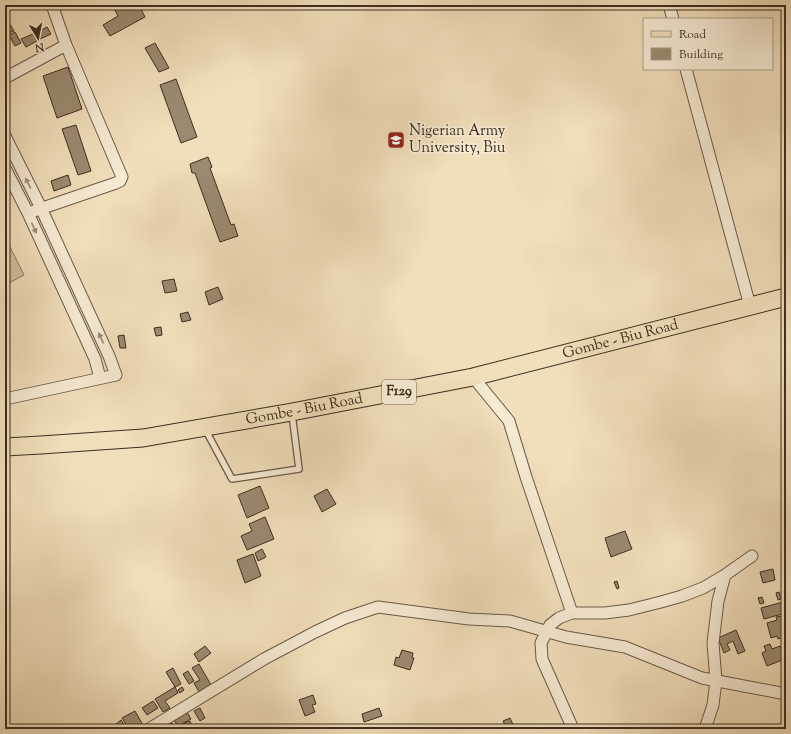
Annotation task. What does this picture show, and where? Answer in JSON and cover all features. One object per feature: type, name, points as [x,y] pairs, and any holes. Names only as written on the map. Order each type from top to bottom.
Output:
[{"type":"main road","name":"Gombe - Biu Road","points":[[5,446],[143,438],[473,378],[786,297]]},
{"type":"street","points":[[28,213],[116,184],[122,177],[66,45],[52,5]]},
{"type":"street","points":[[669,5],[673,18]]},
{"type":"street","points":[[5,78],[66,45]]},
{"type":"street","points":[[686,70],[750,306]]},
{"type":"street","points":[[5,136],[41,208],[110,356],[116,375],[5,399]]},
{"type":"street","points":[[5,168],[28,213],[95,359],[100,378]]},
{"type":"street","points":[[473,378],[509,421],[526,477],[572,613]]},
{"type":"street","points":[[573,729],[542,659],[541,644],[550,626],[560,618],[572,613],[605,613],[636,609],[703,588],[725,576],[752,556]]},
{"type":"street","points":[[705,729],[713,705],[716,681],[713,643],[718,601],[725,576]]},
{"type":"street","points":[[149,729],[158,726],[264,659],[308,635],[345,618],[378,608],[469,619],[510,621],[566,637],[625,648],[702,678],[786,694]]},
{"type":"lane","points":[[204,426],[232,479],[298,469],[292,412]]},
{"type":"shaded area","points":[[5,237],[24,275],[5,285]]},
{"type":"building","points":[[112,5],[139,5],[145,17],[110,36],[103,25],[118,16]]},
{"type":"building","points":[[8,21],[14,31],[8,33],[5,28],[5,22]]},
{"type":"building","points":[[47,27],[51,34],[40,39],[36,33]]},
{"type":"building","points":[[15,32],[21,43],[15,46],[9,35]]},
{"type":"building","points":[[33,34],[37,41],[26,47],[21,39]]},
{"type":"building","points":[[155,43],[169,68],[159,72],[145,48]]},
{"type":"building","points":[[68,67],[82,109],[57,118],[43,76]]},
{"type":"building","points":[[176,79],[197,137],[181,143],[160,85]]},
{"type":"building","points":[[76,125],[91,171],[78,175],[62,129]]},
{"type":"building","points":[[208,157],[212,167],[210,168],[231,225],[234,224],[238,236],[220,242],[195,173],[192,173],[190,164]]},
{"type":"building","points":[[68,175],[71,185],[54,191],[51,181]]},
{"type":"building","points":[[174,279],[177,291],[165,293],[162,281]]},
{"type":"building","points":[[218,287],[223,299],[209,305],[205,292]]},
{"type":"building","points":[[188,312],[191,320],[182,322],[180,314]]},
{"type":"building","points":[[161,327],[162,335],[156,336],[154,328]]},
{"type":"building","points":[[124,335],[126,348],[120,348],[118,336]]},
{"type":"building","points":[[260,486],[269,508],[247,518],[238,495]]},
{"type":"building","points":[[327,489],[336,504],[322,512],[314,496]]},
{"type":"building","points":[[265,517],[274,539],[247,550],[241,536],[252,531],[249,524]]},
{"type":"building","points":[[625,531],[632,549],[611,557],[605,538]]},
{"type":"building","points":[[262,549],[266,557],[258,561],[255,553]]},
{"type":"building","points":[[253,554],[261,576],[245,583],[237,560]]},
{"type":"building","points":[[773,569],[775,580],[763,583],[760,572]]},
{"type":"building","points":[[617,581],[619,588],[617,589],[614,582]]},
{"type":"building","points":[[779,592],[781,599],[778,600],[776,593]]},
{"type":"building","points":[[762,597],[764,603],[760,604],[758,598]]},
{"type":"building","points":[[783,602],[786,613],[764,619],[761,608]]},
{"type":"building","points":[[782,616],[782,618],[786,617],[786,634],[783,635],[784,637],[778,639],[777,636],[771,638],[767,623],[777,620],[776,617]]},
{"type":"building","points":[[736,630],[745,651],[738,654],[733,641],[727,644],[730,650],[724,653],[718,638]]},
{"type":"building","points":[[770,644],[772,649],[780,646],[785,659],[767,666],[762,653],[766,651],[764,646]]},
{"type":"building","points":[[205,646],[211,653],[199,662],[194,654]]},
{"type":"building","points":[[402,650],[413,653],[412,658],[414,658],[410,670],[394,665],[396,657],[399,658]]},
{"type":"building","points":[[199,664],[211,685],[199,692],[194,683],[200,680],[192,668]]},
{"type":"building","points":[[173,668],[181,684],[175,687],[166,672]]},
{"type":"building","points":[[188,671],[194,681],[189,684],[183,674]]},
{"type":"building","points":[[175,687],[178,693],[165,701],[170,708],[163,712],[155,699]]},
{"type":"building","points":[[182,687],[184,690],[180,693],[178,690]]},
{"type":"building","points":[[313,695],[316,704],[312,705],[315,712],[305,716],[299,700]]},
{"type":"building","points":[[153,701],[158,708],[147,715],[142,708]]},
{"type":"building","points":[[200,708],[205,718],[200,721],[194,711]]},
{"type":"building","points":[[379,708],[382,716],[364,722],[362,714]]},
{"type":"building","points":[[135,711],[143,725],[133,729],[130,724],[127,726],[122,718]]},
{"type":"building","points":[[187,712],[191,719],[178,726],[174,720]]},
{"type":"building","points":[[510,718],[515,729],[507,729],[503,721]]},
{"type":"building","points":[[121,720],[127,729],[120,729],[116,724]]},
{"type":"building","points":[[190,721],[192,726],[187,728],[184,723]]},
{"type":"building","points":[[172,723],[174,729],[166,729],[165,725]]},
{"type":"building","points":[[198,724],[199,729],[193,729],[192,725]]},
{"type":"place","name":"Nigerian Army University, Biu","points":[[396,140]]}]
